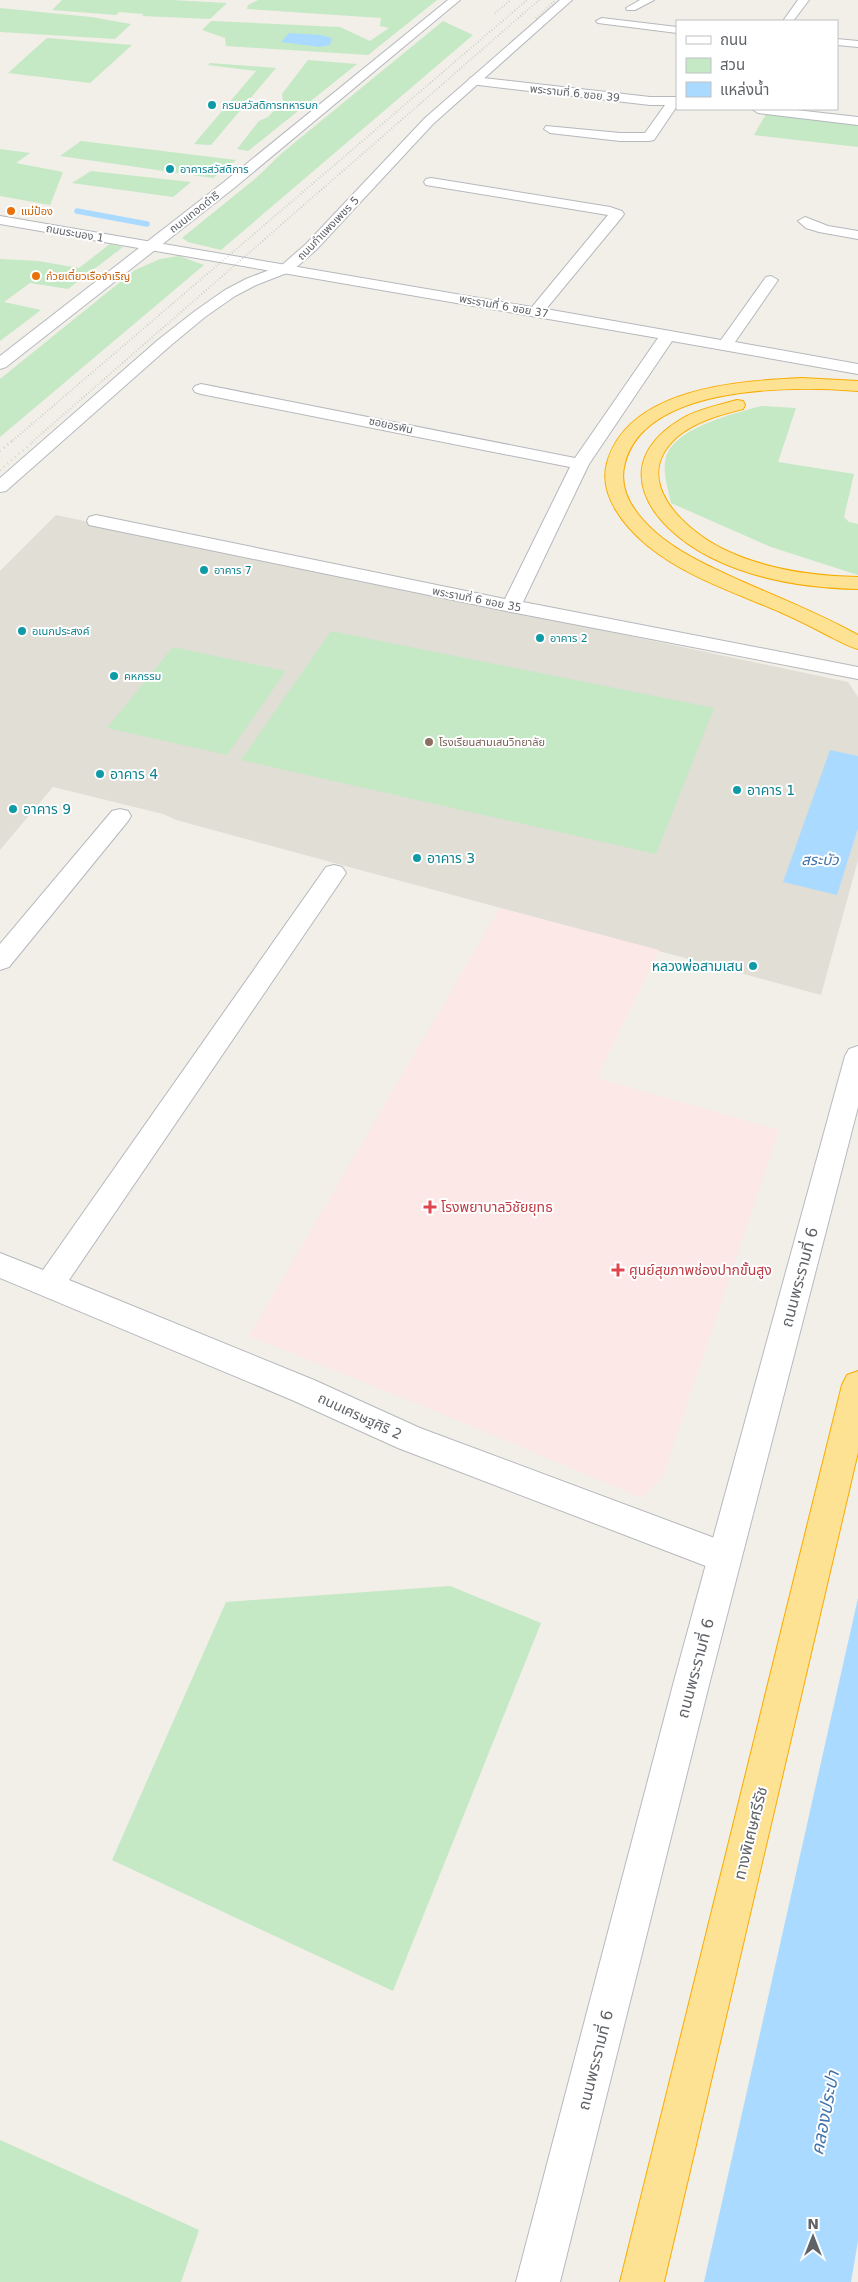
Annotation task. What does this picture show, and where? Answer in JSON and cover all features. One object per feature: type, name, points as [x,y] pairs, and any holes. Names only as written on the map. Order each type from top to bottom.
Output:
[{"type":"highway","points":[[858,386],[777,383],[740,387],[701,395],[671,406],[648,419],[629,434],[621,446],[614,464],[614,485],[618,499],[628,515],[647,536],[676,557],[824,625],[858,643]]},
{"type":"highway","points":[[817,400],[784,399],[757,401],[703,414],[663,440],[651,458],[649,477],[653,493],[662,510],[680,529],[704,546],[738,562],[770,572],[813,580],[858,583]]},
{"type":"highway","name":"ทางพิเศษศรีรัช","points":[[642,2282],[858,1385]]},
{"type":"street","name":"ถนนเทอดดำริ","points":[[0,364],[230,184],[455,0]]},
{"type":"street","name":"ถนนกำแพงเพชร 5","points":[[0,487],[164,343],[200,314],[230,293],[251,282],[287,268],[311,247],[430,121],[567,0]]},
{"type":"street","points":[[631,8],[649,0]]},
{"type":"street","points":[[789,20],[804,0]]},
{"type":"street","points":[[602,21],[676,30]]},
{"type":"street","points":[[838,42],[858,44]]},
{"type":"street","name":"พระรามที่ 6 ซอย 39","points":[[474,81],[650,101],[675,101]]},
{"type":"street","points":[[550,129],[620,137],[649,137],[675,101]]},
{"type":"street","points":[[772,110],[858,121]]},
{"type":"street","points":[[431,182],[610,211],[617,214],[536,312]]},
{"type":"street","name":"ถนนระนอง 1","points":[[0,220],[150,246]]},
{"type":"street","points":[[804,221],[814,227],[858,235]]},
{"type":"street","name":"พระรามที่ 6 ซอย 37","points":[[150,246],[287,268],[858,370]]},
{"type":"street","points":[[724,346],[771,280]]},
{"type":"street","points":[[511,606],[580,464],[668,336]]},
{"type":"street","name":"ซอยอรพิน","points":[[201,389],[580,464]]},
{"type":"street","name":"พระรามที่ 6 ซอย 35","points":[[96,521],[511,606],[858,673]]},
{"type":"street","points":[[0,961],[120,816]]},
{"type":"street","points":[[49,1286],[334,874]]},
{"type":"street","name":"ถนนพระรามที่ 6","points":[[538,2282],[724,1557],[858,1056]]},
{"type":"street","name":"ถนนเศรษฐศิริ 2","points":[[0,1265],[303,1390],[409,1438],[724,1557]]},
{"type":"shaded area","name":"โรงเรียนสามเสนวิทยาลัย","points":[[56,515],[848,682],[858,697],[858,860],[821,995],[176,820],[163,814],[53,787],[0,850],[0,571]]},
{"type":"shaded area","points":[[500,908],[659,950],[597,1078],[779,1130],[662,1478],[642,1498],[435,1411],[249,1336]]},
{"type":"green space","points":[[62,0],[171,0],[227,3],[210,19],[142,16],[144,14],[119,12],[116,15],[52,10]]},
{"type":"green space","points":[[258,0],[437,0],[368,55],[226,46],[225,38],[202,30],[211,21],[340,27],[370,41],[389,28],[380,26],[381,18],[247,9],[248,5]]},
{"type":"green space","points":[[0,8],[91,17],[131,24],[115,39],[0,32]]},
{"type":"green space","points":[[443,21],[473,35],[221,250],[188,242],[182,238],[256,178],[282,153]]},
{"type":"green space","points":[[47,38],[132,45],[90,83],[8,73]]},
{"type":"green space","points":[[308,60],[357,64],[248,151],[237,149],[259,121],[268,117],[283,101],[282,94]]},
{"type":"green space","points":[[210,63],[276,68],[211,145],[194,144],[256,71],[208,65]]},
{"type":"green space","points":[[766,114],[858,125],[858,147],[754,135]]},
{"type":"green space","points":[[81,141],[236,160],[213,178],[60,156]]},
{"type":"green space","points":[[0,149],[30,153],[16,163],[63,172],[50,205],[0,196]]},
{"type":"green space","points":[[91,171],[191,182],[173,197],[72,183]]},
{"type":"green space","points":[[110,244],[123,247],[68,289],[30,283],[4,302],[41,310],[0,341],[0,259],[38,261],[79,268]]},
{"type":"green space","points":[[179,256],[204,265],[0,437],[0,379],[135,270],[160,259]]},
{"type":"green space","points":[[761,406],[796,408],[778,462],[854,474],[844,517],[849,522],[858,524],[858,575],[771,547],[671,503],[665,460],[673,444],[695,429]]},
{"type":"green space","points":[[331,631],[714,708],[656,854],[241,760]]},
{"type":"green space","points":[[173,647],[286,671],[227,755],[107,728]]},
{"type":"green space","points":[[450,1586],[541,1623],[393,1991],[112,1860],[226,1602]]},
{"type":"green space","points":[[0,2140],[199,2230],[181,2282],[0,2282]]},
{"type":"water","points":[[289,33],[321,35],[332,38],[330,45],[320,47],[281,42]]},
{"type":"water","name":"สระบัว","points":[[830,750],[858,756],[858,828],[837,895],[783,882]]},
{"type":"water","name":"คลองประปา","points":[[858,1598],[858,2241],[851,2282],[704,2282]]},
{"type":"waterway","points":[[77,211],[147,224]]},
{"type":"railway","points":[[495,13],[511,0]]},
{"type":"railway","points":[[11,442],[527,0]]},
{"type":"railway","points":[[32,442],[539,0]]},
{"type":"railway","points":[[536,18],[556,0]]},
{"type":"railway","points":[[0,451],[12,441]]},
{"type":"railway","points":[[0,470],[34,441]]},
{"type":"place","name":"กรมสวัสดิการทหารบก","points":[[212,105]]},
{"type":"place","name":"อาคารสวัสดิการ","points":[[170,169]]},
{"type":"place","name":"แม่ป้อง","points":[[11,211]]},
{"type":"place","name":"ก๋วยเตี๋ยวเรือจำเริญ","points":[[36,276]]},
{"type":"place","name":"อาคาร 7","points":[[204,570]]},
{"type":"place","name":"อเนกประสงค์","points":[[22,631]]},
{"type":"place","name":"อาคาร 2","points":[[540,638]]},
{"type":"place","name":"คหกรรม","points":[[114,676]]},
{"type":"place","name":"โรงเรียนสามเสนวิทยาลัย","points":[[429,742]]},
{"type":"place","name":"อาคาร 4","points":[[100,774]]},
{"type":"place","name":"อาคาร 1","points":[[737,790]]},
{"type":"place","name":"อาคาร 9","points":[[13,809]]},
{"type":"place","name":"อาคาร 3","points":[[417,858]]},
{"type":"place","name":"หลวงพ่อสามเสน","points":[[753,966]]},
{"type":"place","name":"โรงพยาบาลวิชัยยุทธ","points":[[430,1207]]},
{"type":"place","name":"ศูนย์สุขภาพช่องปากขั้นสูง","points":[[618,1270]]}]
